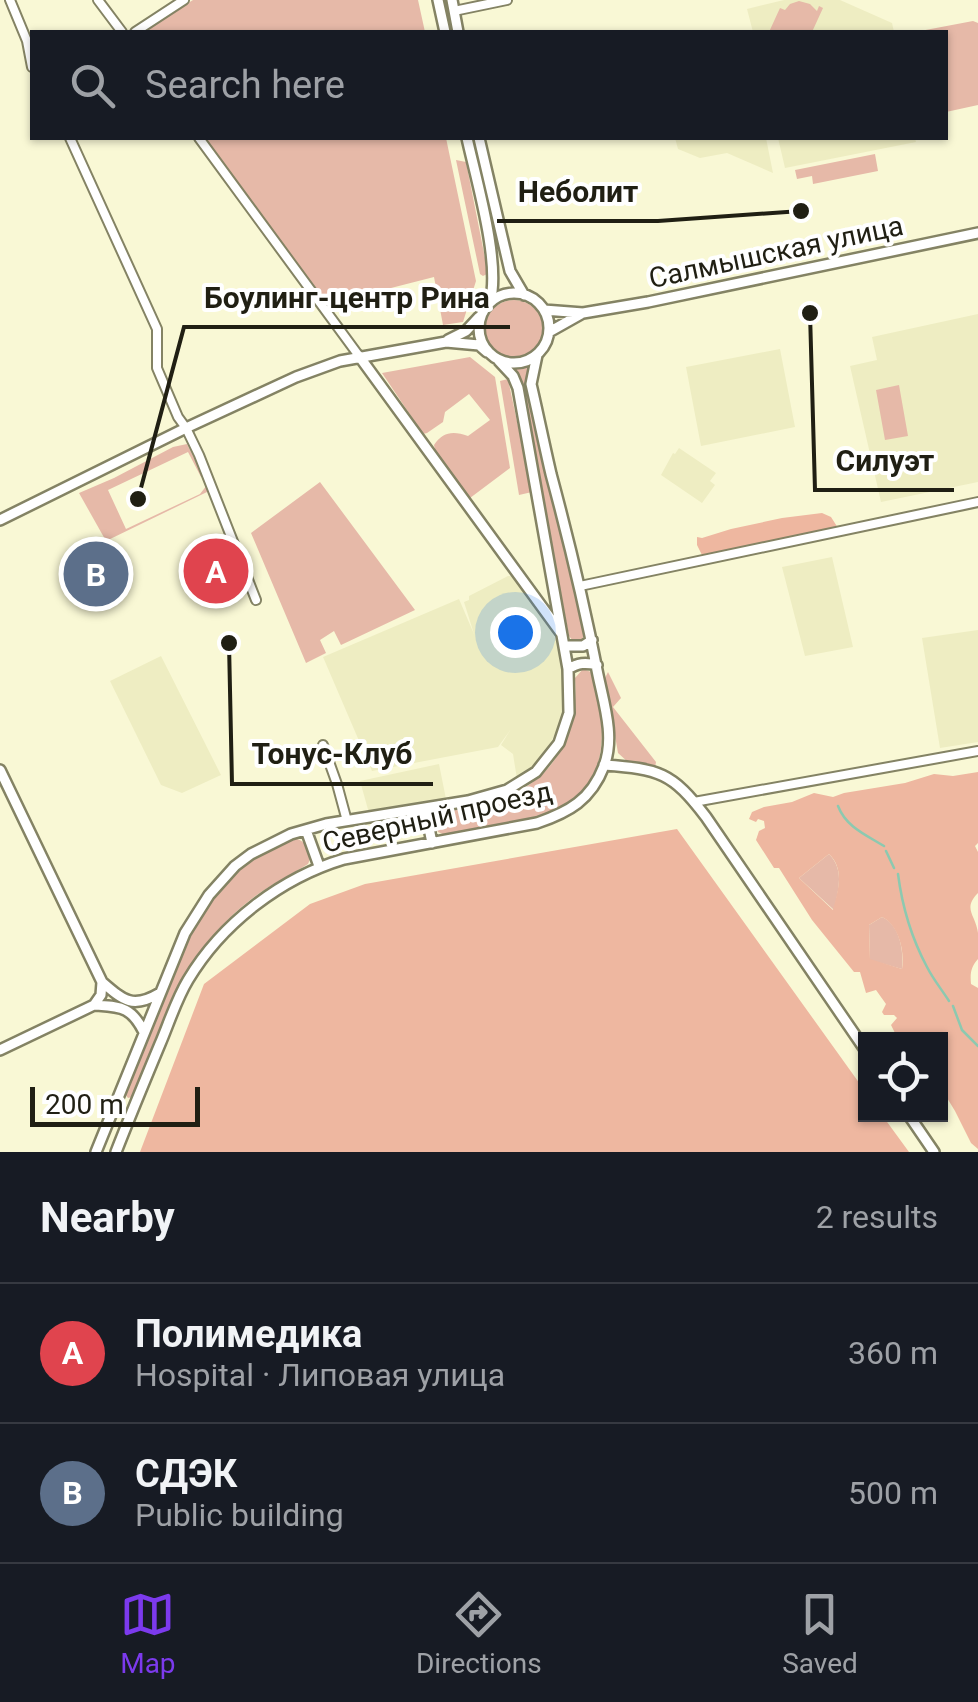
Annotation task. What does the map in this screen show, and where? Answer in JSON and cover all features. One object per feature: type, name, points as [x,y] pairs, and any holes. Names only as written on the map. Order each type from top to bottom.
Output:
[{"type":"main road","points":[[438,0],[445,30]]},
{"type":"main road","points":[[446,342],[466,331],[481,315],[490,302],[494,274],[467,140]]},
{"type":"main road","points":[[479,140],[510,271],[524,295]]},
{"type":"main road","name":"Салмышская улица","points":[[583,313],[978,233]]},
{"type":"main road","points":[[490,302],[506,294],[524,295],[536,300],[548,321],[549,332],[537,356],[531,384],[604,696],[608,738],[604,764],[640,769],[676,782],[694,802],[858,1040]]},
{"type":"main road","points":[[544,310],[583,313]]},
{"type":"main road","points":[[549,332],[583,313]]},
{"type":"main road","points":[[481,315],[478,328],[487,352]]},
{"type":"main road","points":[[0,520],[296,377],[359,356],[446,342],[470,343],[499,361],[518,364],[537,356]]},
{"type":"main road","points":[[359,356],[562,633]]},
{"type":"main road","name":"Северный проезд","points":[[96,1152],[185,933],[220,881],[250,854],[275,840],[306,830],[495,794],[536,772],[554,751],[567,722],[568,669],[518,388],[499,361]]},
{"type":"main road","points":[[564,646],[582,646],[592,640]]},
{"type":"main road","points":[[568,669],[588,662],[597,665]]},
{"type":"main road","name":"Северный проезд","points":[[116,1152],[186,984],[223,934],[254,906],[319,866],[364,854],[537,823],[566,813],[596,784],[604,764]]},
{"type":"main road","points":[[0,770],[102,982],[127,1001],[141,1002],[160,994]]},
{"type":"main road","points":[[425,808],[432,843]]},
{"type":"main road","points":[[306,830],[319,866]]},
{"type":"main road","points":[[98,1000],[102,982]]},
{"type":"main road","points":[[0,1050],[98,1000],[127,1009],[144,1032]]},
{"type":"main road","points":[[116,1101],[134,1108]]},
{"type":"main road","points":[[913,1122],[934,1152]]},
{"type":"street","points":[[10,0],[30,57]]},
{"type":"street","points":[[98,0],[120,30]]},
{"type":"street","points":[[137,30],[184,0]]},
{"type":"street","points":[[453,6],[507,0]]},
{"type":"street","points":[[71,140],[156,329],[157,368],[209,479],[256,600]]},
{"type":"street","points":[[200,140],[359,356]]},
{"type":"street","points":[[580,586],[978,502]]},
{"type":"street","points":[[323,745],[347,821]]},
{"type":"street","points":[[694,802],[978,751]]},
{"type":"shaded area","points":[[193,0],[418,0],[425,30],[145,30]]},
{"type":"shaded area","points":[[784,0],[840,0],[892,23],[894,30],[752,30],[747,9]]},
{"type":"shaded area","points":[[799,1],[817,11],[819,6],[823,8],[813,30],[770,30],[780,8],[785,10]]},
{"type":"shaded area","points":[[978,23],[978,105],[948,112],[948,30],[926,30]]},
{"type":"shaded area","points":[[206,140],[446,140],[476,281],[463,322],[443,325],[434,277],[388,291],[353,295],[354,308],[329,312]]},
{"type":"shaded area","points":[[676,140],[766,140],[773,173],[727,153],[700,158],[678,149]]},
{"type":"shaded area","points":[[778,140],[916,142],[785,168]]},
{"type":"shaded area","points":[[875,154],[878,171],[813,184],[812,176],[797,179],[795,170]]},
{"type":"shaded area","points":[[456,160],[466,162],[486,263],[487,274],[483,276],[480,274]]},
{"type":"shaded area","points":[[514,300],[534,309],[543,329],[534,349],[514,358],[494,349],[485,329],[494,309]]},
{"type":"shaded area","points":[[978,314],[978,482],[881,502],[850,366],[877,360],[872,337]]},
{"type":"shaded area","points":[[780,349],[795,427],[701,446],[686,367]]},
{"type":"shaded area","points":[[470,357],[495,377],[510,468],[470,498],[434,445],[449,433],[468,436],[490,420],[469,394],[445,412],[443,422],[423,434],[382,373]]},
{"type":"shaded area","points":[[529,366],[527,383],[584,634],[582,640],[573,641],[569,636],[515,369]]},
{"type":"shaded area","points":[[508,379],[532,492],[519,495],[500,381]]},
{"type":"shaded area","points":[[899,385],[908,436],[885,440],[876,390]]},
{"type":"shaded area","points":[[187,444],[201,477],[188,452],[108,490],[126,529],[200,494],[207,485],[207,492],[106,541],[79,493],[173,447]]},
{"type":"shaded area","points":[[679,448],[716,473],[710,481],[715,485],[702,503],[661,475]]},
{"type":"shaded area","points":[[320,482],[415,610],[341,645],[334,631],[320,640],[326,653],[306,663],[251,533]]},
{"type":"shaded area","points":[[822,513],[831,517],[838,528],[703,557],[697,545],[697,537]]},
{"type":"shaded area","points":[[832,557],[853,647],[805,656],[782,567]]},
{"type":"shaded area","points":[[508,576],[515,576],[559,646],[564,702],[561,722],[544,755],[517,779],[513,754],[501,745],[511,729],[498,747],[372,771],[323,657],[459,599],[474,634],[464,602]]},
{"type":"shaded area","points":[[978,630],[978,742],[940,748],[922,638]]},
{"type":"shaded area","points":[[161,656],[221,775],[182,793],[161,785],[110,681]]},
{"type":"shaded area","points":[[583,669],[595,679],[602,723],[599,758],[589,783],[572,801],[548,814],[484,829],[445,835],[438,832],[433,821],[438,812],[506,796],[524,788],[551,764],[568,733],[575,678]]},
{"type":"shaded area","points":[[608,672],[621,698],[613,707],[656,762],[655,768],[629,763],[618,753],[605,678]]},
{"type":"shaded area","points":[[439,764],[446,799],[369,813],[360,781]]},
{"type":"shaded area","points":[[978,772],[978,893],[970,908],[978,933],[978,959],[972,968],[971,984],[978,988],[978,1149],[948,1100],[948,1032],[894,1032],[891,1025],[897,1018],[884,1015],[886,1004],[876,990],[866,993],[860,972],[854,972],[812,920],[756,840],[765,828],[764,821],[749,819],[752,812],[764,807],[814,793],[833,797],[934,774]],"holes":[[[829,854],[839,873],[833,910],[799,878]],[[882,917],[900,940],[902,969],[870,959],[869,925]]]},
{"type":"shaded area","points":[[677,829],[858,1081],[858,1122],[887,1122],[909,1152],[140,1152],[204,984],[310,904],[365,884]]},
{"type":"shaded area","points":[[297,839],[308,849],[308,864],[249,901],[208,942],[177,990],[132,1097],[128,1098],[125,1094],[173,975],[210,901],[247,862],[270,848]]},
{"type":"shaded area","points":[[829,854],[839,874],[834,910],[799,878]]},
{"type":"shaded area","points":[[882,917],[900,939],[902,969],[870,960],[869,925]]},
{"type":"waterway","points":[[838,806],[851,825],[884,846]]},
{"type":"waterway","points":[[886,851],[894,868]]},
{"type":"waterway","points":[[898,874],[917,945],[949,1001]]},
{"type":"waterway","points":[[953,1006],[962,1030],[978,1046]]},
{"type":"place","name":"Неболит","points":[[801,211]]},
{"type":"place","name":"Силуэт","points":[[810,313]]},
{"type":"place","name":"Боулинг-центр Рина","points":[[138,499]]},
{"type":"place","name":"Полимедика","points":[[216,571]]},
{"type":"place","name":"СДЭК","points":[[96,574]]},
{"type":"place","name":"Тонус-Клуб","points":[[229,643]]}]
